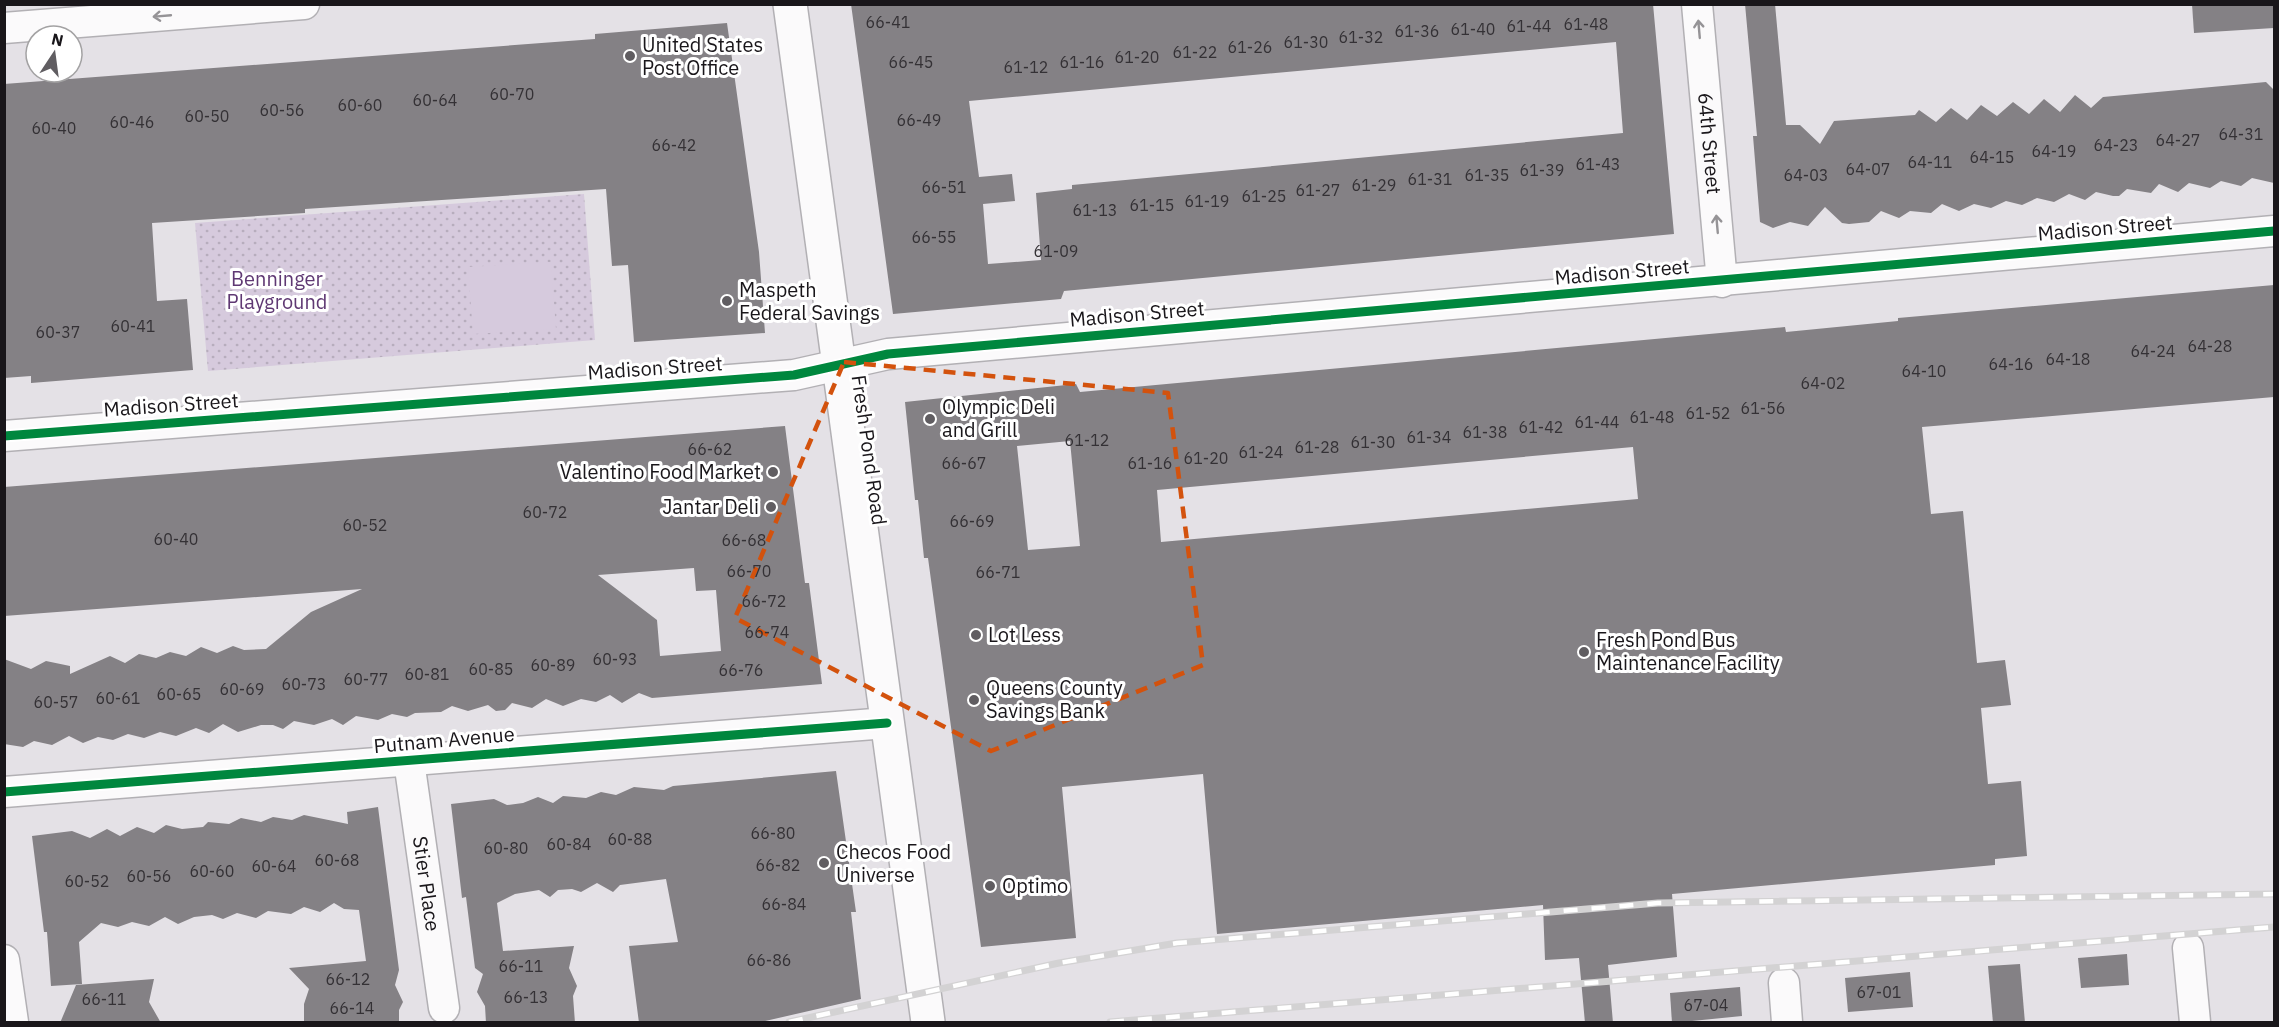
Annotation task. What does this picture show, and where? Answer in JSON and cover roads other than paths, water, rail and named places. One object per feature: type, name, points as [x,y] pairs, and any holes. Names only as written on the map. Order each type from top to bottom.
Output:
[{"type":"main road","name":"Fresh Pond Road","points":[[790,4],[928,1023]]},
{"type":"street","points":[[4,28],[304,4]]},
{"type":"street","name":"64th Street","points":[[1697,4],[1722,282]]},
{"type":"street","name":"Madison Street","points":[[4,436],[794,375],[888,354],[1722,282],[2274,231]]},
{"type":"street","name":"Putnam Avenue","points":[[4,792],[887,723]]},
{"type":"street","name":"Stier Place","points":[[409,761],[444,1008]]},
{"type":"street","points":[[2188,948],[2195,1023]]},
{"type":"street","points":[[4,960],[13,1023]]},
{"type":"street","points":[[1784,983],[1787,1023]]},
{"type":"railway","points":[[789,1022],[1059,963],[1177,943],[1658,903],[2274,894]]},
{"type":"railway","points":[[1110,1022],[2274,927]]},
{"type":"place","name":"United States Post Office","points":[[630,56]]},
{"type":"place","name":"Maspeth Federal Savings","points":[[727,301]]},
{"type":"place","name":"Olympic Deli and Grill","points":[[930,419]]},
{"type":"place","name":"Valentino Food Market","points":[[773,472]]},
{"type":"place","name":"Jantar Deli","points":[[771,507]]},
{"type":"place","name":"Lot Less","points":[[976,635]]},
{"type":"place","name":"Fresh Pond Bus Maintenance Facility","points":[[1584,652]]},
{"type":"place","name":"Queens County Savings Bank","points":[[974,700]]},
{"type":"place","name":"Checos Food Universe","points":[[824,863]]},
{"type":"place","name":"Optimo","points":[[990,886]]},
{"type":"park label","name":"Benninger Playground","points":[[277,290]]}]
